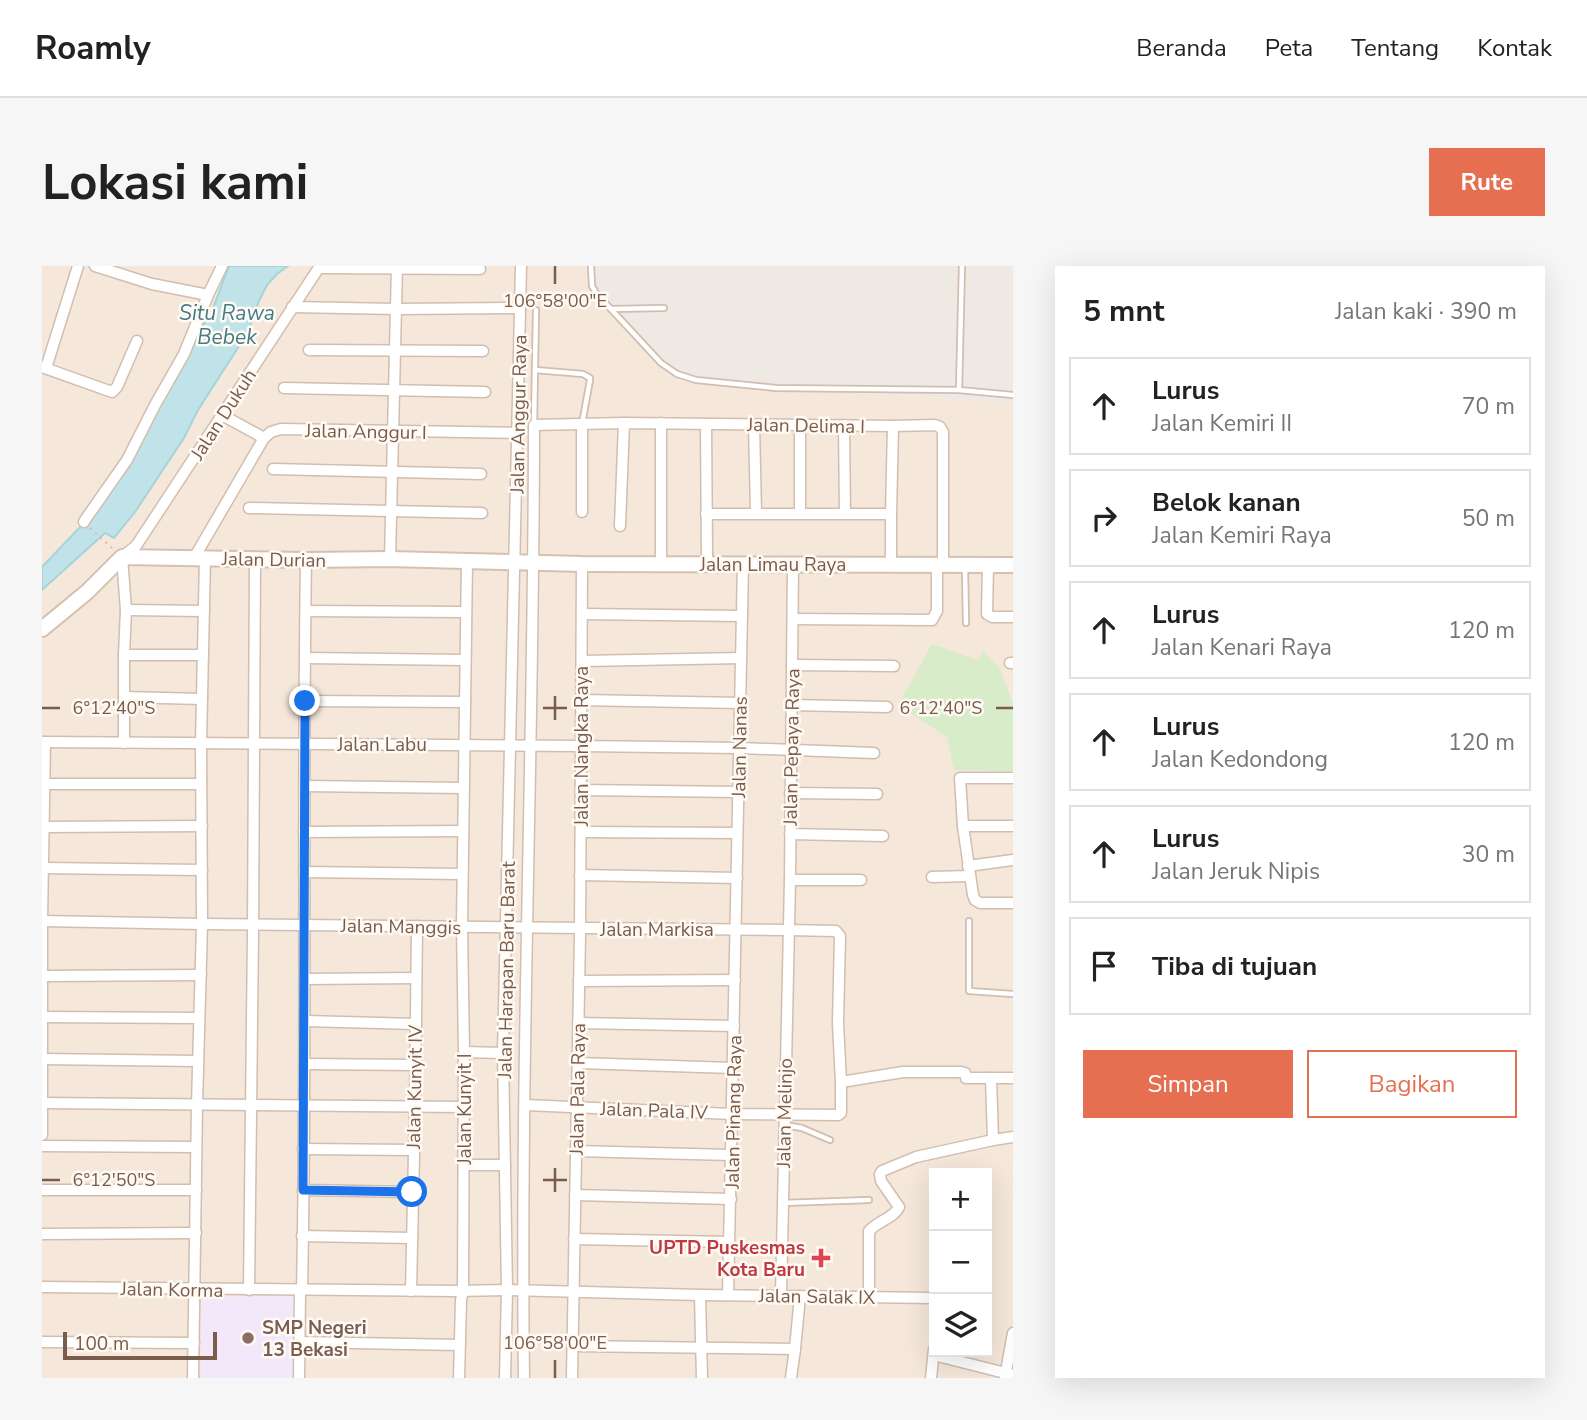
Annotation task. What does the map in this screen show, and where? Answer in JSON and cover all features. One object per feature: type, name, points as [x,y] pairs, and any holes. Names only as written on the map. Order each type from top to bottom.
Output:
[{"type":"street","points":[[79,266],[44,367],[110,392],[116,390],[137,341]]},
{"type":"street","points":[[95,266],[127,277],[208,295]]},
{"type":"street","points":[[127,277],[131,266]]},
{"type":"street","points":[[85,523],[127,460],[184,354],[222,266]]},
{"type":"street","name":"Jalan Anggur Raya","points":[[515,563],[521,266]]},
{"type":"street","points":[[319,267],[481,269]]},
{"type":"street","name":"Jalan Dukuh","points":[[122,557],[136,546],[319,267]]},
{"type":"street","points":[[390,559],[397,267]]},
{"type":"street","points":[[292,307],[520,308]]},
{"type":"street","points":[[309,350],[483,351]]},
{"type":"street","points":[[284,388],[485,392]]},
{"type":"street","points":[[193,1378],[202,924],[201,743],[204,611],[199,558],[264,438],[222,415]]},
{"type":"street","points":[[620,526],[624,423]]},
{"type":"street","points":[[661,423],[661,564]]},
{"type":"street","name":"Jalan Delima I","points":[[534,425],[661,423],[940,427],[943,432],[940,565],[937,611],[932,620],[793,619]]},
{"type":"street","points":[[582,424],[582,512]]},
{"type":"street","points":[[706,424],[708,564]]},
{"type":"street","points":[[524,1378],[526,928],[534,563],[534,425]]},
{"type":"street","points":[[754,425],[756,513]]},
{"type":"street","points":[[800,425],[800,513]]},
{"type":"street","points":[[844,425],[845,513]]},
{"type":"street","points":[[891,565],[893,426]]},
{"type":"street","name":"Jalan Anggur I","points":[[264,438],[281,429],[518,433]]},
{"type":"street","points":[[273,469],[481,474]]},
{"type":"street","points":[[249,508],[482,513]]},
{"type":"street","points":[[706,514],[891,514]]},
{"type":"street","points":[[122,557],[127,610],[124,743]]},
{"type":"street","points":[[42,629],[87,592],[122,557]]},
{"type":"street","name":"Jalan Durian","points":[[122,557],[534,563]]},
{"type":"street","points":[[249,1290],[255,560]]},
{"type":"street","points":[[299,1378],[304,1107],[306,560]]},
{"type":"street","name":"Jalan Kunyit I","points":[[459,1378],[463,1291],[462,874],[467,561]]},
{"type":"street","name":"Jalan Harapan Baru Barat","points":[[505,1378],[507,1290],[503,1053],[515,563]]},
{"type":"street","name":"Jalan Limau Raya","points":[[534,563],[1013,565]]},
{"type":"street","name":"Jalan Nangka Raya","points":[[580,928],[582,564]]},
{"type":"street","name":"Jalan Nanas","points":[[736,929],[743,564]]},
{"type":"street","name":"Jalan Pepaya Raya","points":[[788,930],[793,564]]},
{"type":"street","points":[[989,565],[987,614],[992,617],[1013,617]]},
{"type":"street","points":[[127,610],[204,611]]},
{"type":"street","points":[[306,611],[466,612]]},
{"type":"street","points":[[582,614],[742,616]]},
{"type":"street","points":[[124,655],[203,655]]},
{"type":"street","points":[[306,658],[465,660]]},
{"type":"street","points":[[582,661],[741,658]]},
{"type":"street","points":[[792,665],[894,666]]},
{"type":"street","points":[[124,698],[202,699]]},
{"type":"street","points":[[581,700],[740,703]]},
{"type":"street","points":[[305,701],[465,702]]},
{"type":"street","points":[[791,705],[887,707]]},
{"type":"street","points":[[42,1135],[44,742]]},
{"type":"street","name":"Jalan Labu","points":[[44,742],[463,744],[874,753]]},
{"type":"street","points":[[1013,778],[960,778],[963,826],[975,900],[980,903],[1013,902]]},
{"type":"street","points":[[45,784],[201,784]]},
{"type":"street","points":[[305,786],[463,788]]},
{"type":"street","points":[[581,790],[739,792]]},
{"type":"street","points":[[790,793],[877,794]]},
{"type":"street","points":[[44,827],[202,825]]},
{"type":"street","points":[[963,826],[1013,826]]},
{"type":"street","points":[[304,832],[463,831]]},
{"type":"street","points":[[580,832],[737,833]]},
{"type":"street","points":[[790,834],[883,836]]},
{"type":"street","points":[[932,877],[1013,860]]},
{"type":"street","points":[[43,868],[202,870]]},
{"type":"street","points":[[304,872],[462,874]]},
{"type":"street","points":[[580,875],[737,878]]},
{"type":"street","points":[[790,880],[861,880]]},
{"type":"street","name":"Jalan Manggis","points":[[42,921],[526,928]]},
{"type":"street","name":"Jalan Kunyit IV","points":[[411,1291],[417,926]]},
{"type":"street","name":"Jalan Markisa","points":[[526,928],[736,929],[839,933],[841,1082]]},
{"type":"street","name":"Jalan Pala Raya","points":[[572,1378],[580,928]]},
{"type":"street","name":"Jalan Pinang Raya","points":[[728,1295],[736,929]]},
{"type":"street","name":"Jalan Melinjo","points":[[780,1296],[788,930]]},
{"type":"street","points":[[43,976],[201,975]]},
{"type":"street","points":[[305,979],[416,978]]},
{"type":"street","points":[[579,981],[735,980]]},
{"type":"street","points":[[43,1017],[199,1018]]},
{"type":"street","points":[[304,1021],[416,1024]]},
{"type":"street","points":[[578,1023],[734,1026]]},
{"type":"street","points":[[464,1052],[503,1053]]},
{"type":"street","points":[[42,1059],[198,1060]]},
{"type":"street","points":[[578,1063],[733,1068]]},
{"type":"street","points":[[304,1064],[415,1065]]},
{"type":"street","points":[[841,1082],[903,1072],[961,1072],[965,1073],[966,1078],[1013,1078]]},
{"type":"street","points":[[991,1078],[993,1140]]},
{"type":"street","name":"Jalan Pala IV","points":[[525,1105],[732,1114],[784,1119],[838,1115],[841,1113],[841,1082]]},
{"type":"street","points":[[42,1103],[464,1107]]},
{"type":"street","points":[[869,1297],[869,1231],[897,1212],[900,1207],[881,1181],[880,1174],[916,1157],[1013,1137]]},
{"type":"street","points":[[42,1146],[197,1147]]},
{"type":"street","points":[[303,1149],[413,1150]]},
{"type":"street","points":[[576,1151],[730,1155]]},
{"type":"street","points":[[464,1165],[505,1166]]},
{"type":"street","points":[[42,1190],[196,1190]]},
{"type":"street","points":[[303,1190],[412,1192]]},
{"type":"street","points":[[575,1195],[731,1199]]},
{"type":"street","points":[[42,1234],[196,1233]]},
{"type":"street","points":[[302,1236],[412,1238]]},
{"type":"street","points":[[574,1239],[729,1242]]},
{"type":"street","name":"Jalan Korma","points":[[42,1287],[507,1290]]},
{"type":"street","name":"Jalan Salak IX","points":[[507,1290],[929,1298]]},
{"type":"street","points":[[700,1295],[702,1378]]},
{"type":"street","points":[[791,1378],[800,1296]]},
{"type":"street","points":[[950,1357],[1008,1375],[1013,1333]]},
{"type":"street","points":[[42,1342],[194,1343]]},
{"type":"street","points":[[300,1342],[459,1345]]},
{"type":"street","points":[[573,1346],[795,1349]]},
{"type":"street","points":[[931,1378],[933,1357]]},
{"type":"lane","points":[[591,266],[592,286],[610,309],[661,363],[677,374],[696,380],[776,388],[959,390],[1013,395]]},
{"type":"lane","points":[[959,390],[962,266]]},
{"type":"lane","points":[[610,309],[664,308]]},
{"type":"lane","points":[[534,425],[536,310]]},
{"type":"lane","points":[[535,370],[583,374],[590,378],[582,424]]},
{"type":"lane","points":[[965,565],[966,623]]},
{"type":"lane","points":[[970,921],[970,991],[1013,994]]},
{"type":"lane","points":[[784,1119],[830,1140]]},
{"type":"lane","points":[[783,1203],[869,1200]]},
{"type":"path","points":[[85,523],[122,557]]},
{"type":"shaded area","points":[[42,266],[585,266],[590,286],[673,380],[1013,403],[1013,1378],[42,1378]]},
{"type":"shaded area","points":[[585,266],[1013,266],[1013,403],[673,380],[590,286]]},
{"type":"shaded area","name":"SMP Negeri 13 Bekasi","points":[[296,1296],[296,1378],[201,1378],[201,1297]]},
{"type":"green space","points":[[932,644],[978,660],[983,651],[1000,669],[1013,704],[1013,771],[954,770],[947,737],[898,705]]},
{"type":"water","name":"Situ Rawa Bebek","points":[[229,266],[288,266],[267,285],[248,332],[198,410],[184,438],[135,512],[114,538],[105,533],[42,590],[42,567],[84,523],[213,308]]},
{"type":"place","name":"UPTD Puskesmas Kota Baru","points":[[821,1258]]},
{"type":"place","name":"SMP Negeri 13 Bekasi","points":[[248,1338]]},
{"type":"route","points":[[305,701],[303,1190],[412,1192]]}]
